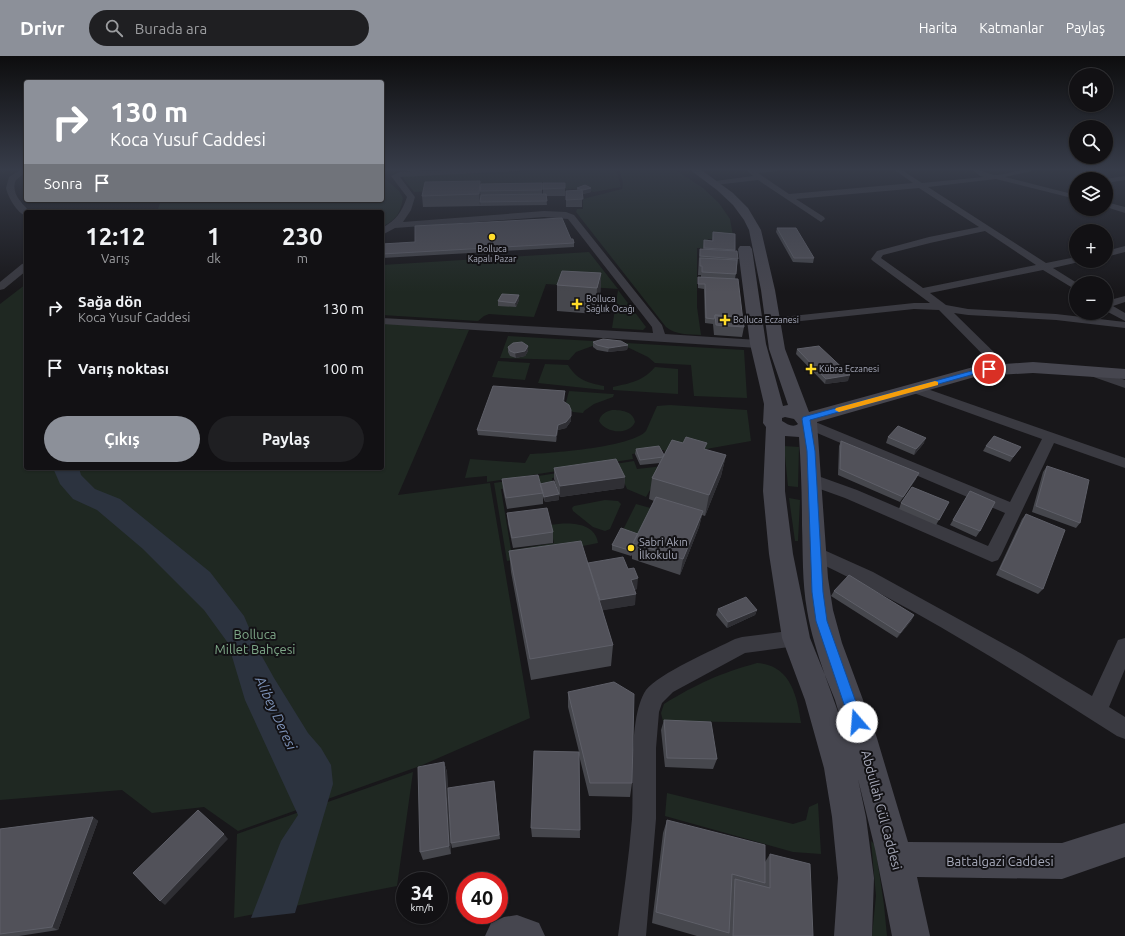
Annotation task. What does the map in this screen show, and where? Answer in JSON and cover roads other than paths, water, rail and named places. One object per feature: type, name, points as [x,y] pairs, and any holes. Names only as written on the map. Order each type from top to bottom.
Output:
[{"type":"street","points":[[384,231],[399,222],[405,215],[407,210]]},
{"type":"street","name":"Abdullah Gül Caddesi","points":[[731,210],[740,224],[750,278],[758,344],[773,404],[795,421]]},
{"type":"street","name":"Abdullah Gül Caddesi","points":[[743,210],[754,226],[760,246],[777,349],[795,421],[811,451],[815,553],[822,621],[870,765],[896,859],[911,936]]},
{"type":"street","points":[[807,210],[821,219]]},
{"type":"street","points":[[960,210],[1069,283]]},
{"type":"street","points":[[394,225],[544,214],[566,214],[571,217],[658,327],[660,336]]},
{"type":"street","points":[[988,228],[929,240],[880,254],[876,259],[943,308],[1002,367]]},
{"type":"street","points":[[1113,253],[1125,250]]},
{"type":"street","points":[[921,292],[1069,262]]},
{"type":"street","points":[[0,287],[24,268]]},
{"type":"street","points":[[1113,303],[1125,299]]},
{"type":"street","points":[[773,321],[914,306],[943,308],[968,312],[1056,317],[1125,325]]},
{"type":"street","points":[[1113,310],[1125,318]]},
{"type":"street","points":[[384,321],[660,336],[758,344]]},
{"type":"street","points":[[795,421],[977,371],[1002,367],[1045,367],[1125,374]]},
{"type":"street","points":[[1089,371],[1125,384]]},
{"type":"street","points":[[916,389],[1125,462]]},
{"type":"street","points":[[795,421],[1014,510]]},
{"type":"street","name":"Abdullah Gül Caddesi","points":[[795,421],[774,449],[774,491],[781,554],[796,638],[820,700],[840,768],[849,818],[856,878],[853,936]]},
{"type":"street","points":[[812,480],[828,484],[852,494],[992,555],[1050,437]]},
{"type":"street","points":[[815,553],[867,577],[1015,660],[1125,729]]},
{"type":"street","points":[[632,936],[644,819],[645,748],[648,712],[654,697],[666,685],[742,645],[796,638]]},
{"type":"street","points":[[1096,712],[1125,646]]},
{"type":"street","name":"Battalgazi Caddesi","points":[[896,859],[981,862],[1062,861],[1125,840]]},
{"type":"street","points":[[504,936],[517,934],[526,936]]},
{"type":"water","name":"Alibey Deresi","points":[[54,470],[80,470],[81,475],[95,489],[120,499],[210,572],[244,616],[259,651],[274,678],[308,733],[321,748],[331,765],[333,784],[295,913],[251,918],[281,841],[298,815],[245,700],[228,643],[204,610],[143,549],[97,510],[73,499],[60,484]]},
{"type":"place","name":"Bolluca Kapalı Pazar","points":[[492,237]]},
{"type":"place","name":"Bolluca Sağlık Ocağı","points":[[577,304]]},
{"type":"place","name":"Bolluca Eczanesi","points":[[725,320]]},
{"type":"place","name":"Kübra Eczanesi","points":[[811,369]]},
{"type":"place","name":"Sabri Akın İlkokulu","points":[[631,548]]},
{"type":"park label","name":"Bolluca Millet Bahçesi","points":[[255,642]]}]
